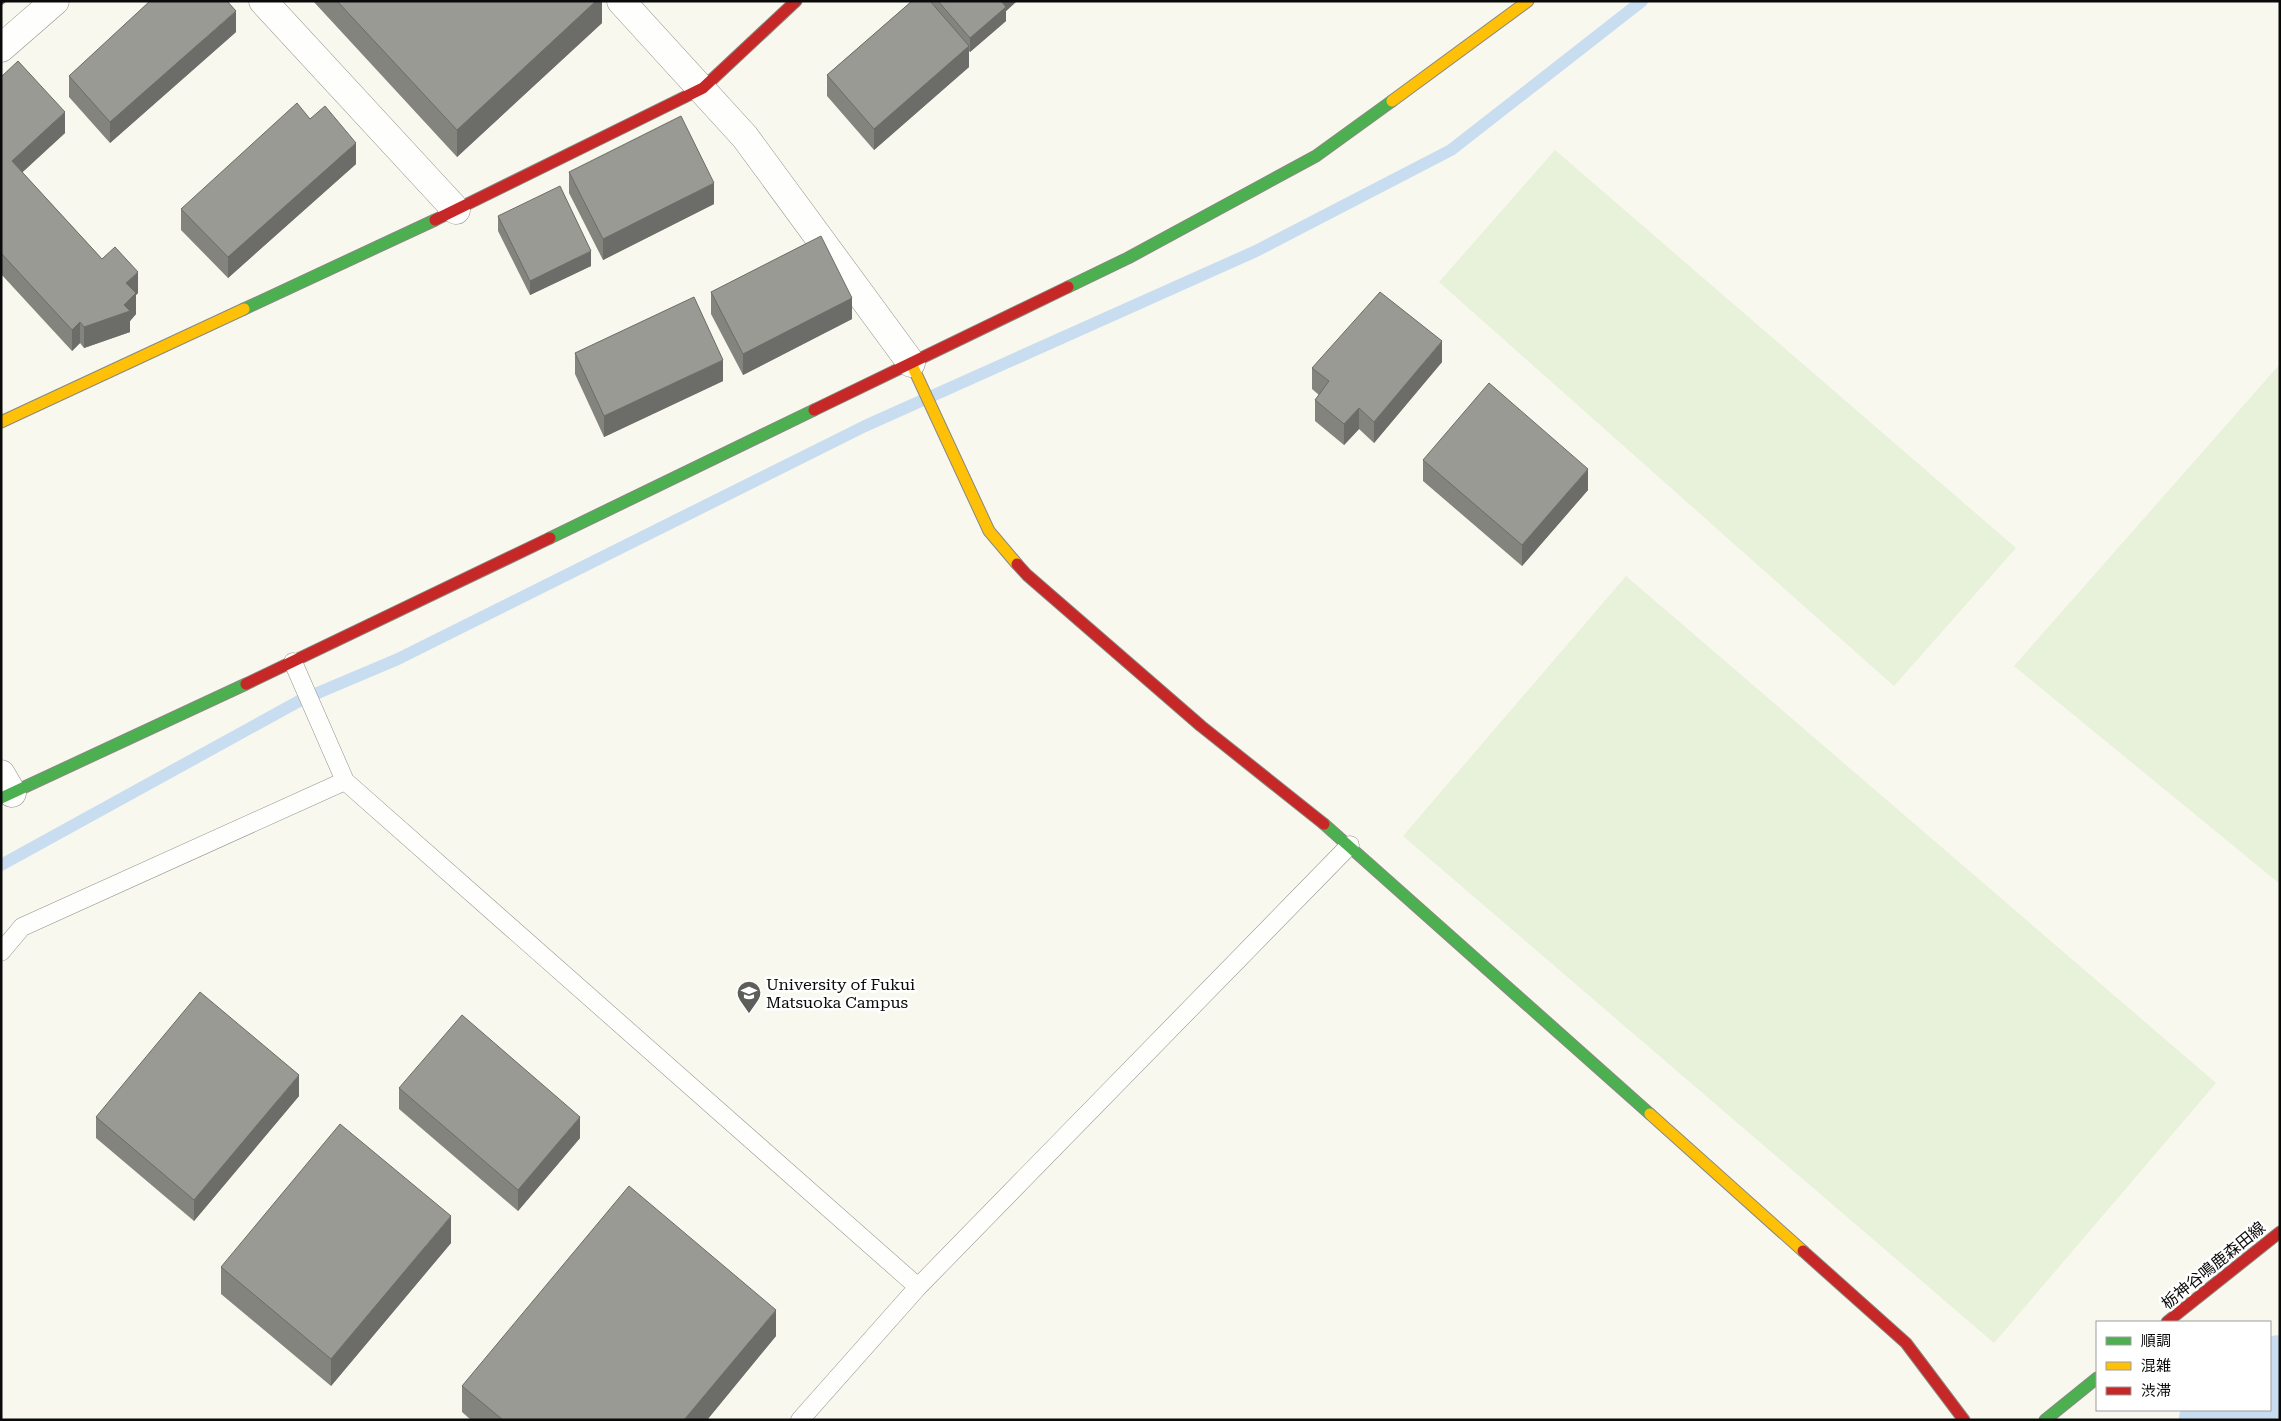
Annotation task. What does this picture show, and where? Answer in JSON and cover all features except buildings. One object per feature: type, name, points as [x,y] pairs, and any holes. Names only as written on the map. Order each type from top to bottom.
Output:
[{"type":"street","points":[[1,48],[55,1]]},
{"type":"street","points":[[263,1],[456,210]]},
{"type":"street","points":[[621,1],[745,137],[911,363],[989,531],[1027,575],[1201,726],[1350,845],[1906,1343],[1964,1420]]},
{"type":"street","points":[[1,422],[456,210],[702,88],[796,1]]},
{"type":"street","points":[[5,788],[293,662],[1128,258],[1316,156],[1528,1]]},
{"type":"street","name":"栃神谷鳴鹿森田線","points":[[2168,1321],[2280,1232]]},
{"type":"street","points":[[2045,1420],[2096,1379]]},
{"type":"lane","points":[[293,662],[345,781],[918,1287]]},
{"type":"lane","points":[[1,952],[22,927],[345,781]]},
{"type":"lane","points":[[800,1420],[918,1287],[1350,845]]},
{"type":"green space","points":[[1555,150],[2016,548],[1894,686],[1439,282]]},
{"type":"green space","points":[[2280,364],[2280,884],[2014,666]]},
{"type":"green space","points":[[1626,576],[2216,1083],[1994,1343],[1403,836]]},
{"type":"waterway","points":[[1,865],[301,700],[398,659],[865,426],[1256,251],[1451,150],[1642,1]]},
{"type":"waterway","points":[[2271,1380],[2280,1373]]},
{"type":"waterway","points":[[2217,1420],[2230,1411]]},
{"type":"traffic: fast","points":[[1068,287],[1128,258],[1316,156],[1392,101]]},
{"type":"traffic: fast","points":[[244,309],[435,220]]},
{"type":"traffic: fast","points":[[550,538],[814,410]]},
{"type":"traffic: fast","points":[[1,798],[246,684]]},
{"type":"traffic: fast","points":[[1324,824],[1650,1114]]},
{"type":"traffic: fast","points":[[2045,1420],[2096,1379]]},
{"type":"traffic: slow","points":[[1392,101],[1528,1]]},
{"type":"traffic: slow","points":[[1,422],[244,309]]},
{"type":"traffic: slow","points":[[911,363],[989,531],[1017,564]]},
{"type":"traffic: slow","points":[[1650,1114],[1803,1251]]},
{"type":"traffic: jam","points":[[435,220],[703,88],[796,1]]},
{"type":"traffic: jam","points":[[814,410],[1068,287]]},
{"type":"traffic: jam","points":[[246,684],[550,538]]},
{"type":"traffic: jam","points":[[1017,564],[1027,575],[1201,726],[1324,824]]},
{"type":"traffic: jam","points":[[2168,1321],[2280,1232]]},
{"type":"traffic: jam","points":[[1803,1251],[1906,1343],[1964,1420]]},
{"type":"place","name":"University of Fukui Matsuoka Campus","points":[[749,1014]]}]
